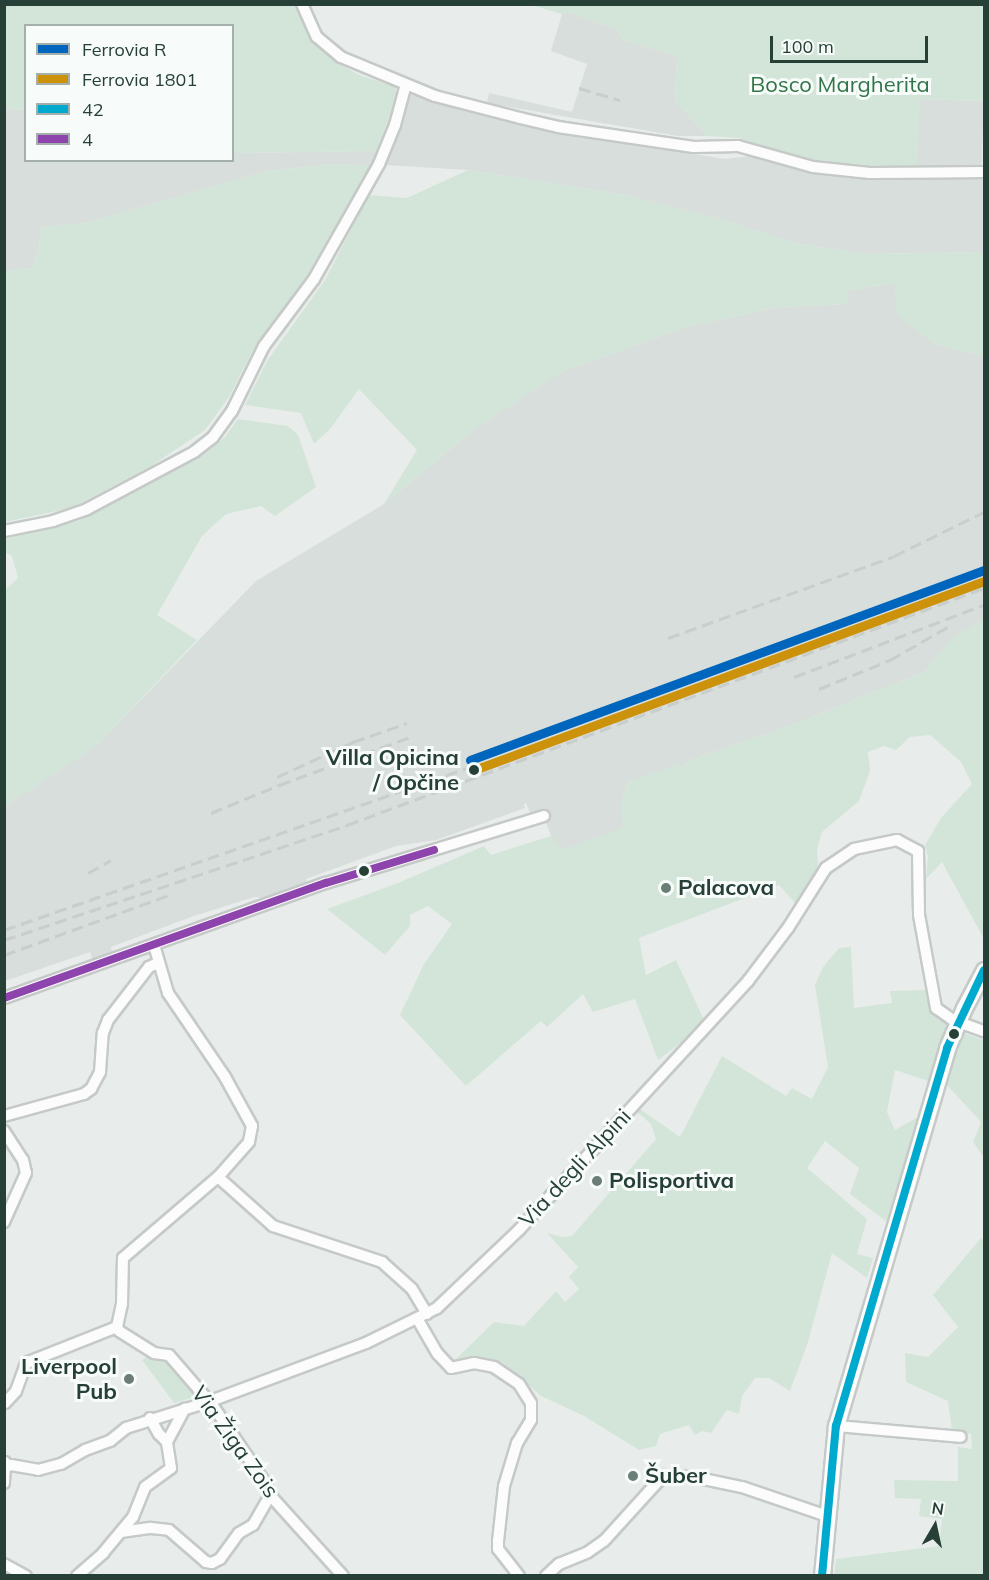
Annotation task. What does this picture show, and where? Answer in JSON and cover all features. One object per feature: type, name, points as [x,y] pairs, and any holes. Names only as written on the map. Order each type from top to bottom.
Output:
[{"type":"main road","points":[[822,1575],[836,1426],[938,1079],[958,1022],[984,970]]},
{"type":"street","points":[[302,4],[317,36],[332,51],[358,65],[445,99],[558,127],[694,147],[738,146],[813,167],[870,173],[984,172]]},
{"type":"street","points":[[4,531],[76,514],[194,452],[213,437],[232,411],[264,346],[314,279],[379,164],[395,125],[406,84]]},
{"type":"street","points":[[4,998],[326,884],[544,816]]},
{"type":"street","name":"Via degli Alpini","points":[[5,1472],[12,1465],[48,1469],[85,1450],[110,1441],[126,1428],[150,1418],[208,1402],[366,1343],[422,1317],[466,1283],[519,1230],[748,981],[788,928],[826,868],[840,856],[871,844],[897,840],[918,851],[917,893],[931,988],[939,1012],[958,1022]]},
{"type":"street","points":[[5,1403],[16,1391],[26,1363],[117,1327],[122,1304],[123,1258],[218,1178],[249,1142],[252,1126],[225,1077],[168,993],[154,945]]},
{"type":"street","points":[[5,1115],[84,1094],[91,1089],[99,1072],[108,1020],[149,967],[159,963]]},
{"type":"street","points":[[958,1022],[984,1031]]},
{"type":"street","points":[[4,1131],[23,1160],[26,1173],[4,1222]]},
{"type":"street","points":[[218,1178],[273,1226],[382,1262],[412,1289],[438,1354],[451,1368],[474,1363],[494,1367],[519,1384],[531,1403],[531,1420],[517,1443],[504,1486],[498,1541],[498,1549],[519,1575]]},
{"type":"street","name":"Via Žiga Zois","points":[[117,1327],[119,1331],[154,1353],[169,1355],[208,1402],[266,1484],[270,1495],[343,1575]]},
{"type":"street","points":[[167,1442],[185,1408]]},
{"type":"street","points":[[77,1575],[103,1553],[133,1517],[146,1487],[171,1468],[167,1442],[159,1434],[150,1418]]},
{"type":"street","points":[[836,1426],[961,1437]]},
{"type":"street","points":[[546,1575],[559,1564],[588,1552],[604,1541],[663,1476],[694,1476],[742,1487],[827,1516]]},
{"type":"street","points":[[121,1532],[152,1528],[169,1530],[206,1562],[212,1563],[220,1559],[239,1533],[253,1526],[270,1495]]},
{"type":"street","points":[[4,1564],[26,1575]]},
{"type":"shaded area","points":[[568,12],[618,30],[623,40],[677,56],[675,100],[707,136],[678,136],[487,103],[489,93],[572,112],[587,64],[551,51],[562,14]]},
{"type":"shaded area","points":[[409,94],[510,122],[724,159],[753,156],[809,171],[859,178],[984,177],[984,252],[864,254],[794,243],[727,221],[625,195],[468,170],[385,165],[399,135]]},
{"type":"shaded area","points":[[919,99],[984,101],[982,167],[917,165]]},
{"type":"shaded area","points":[[4,108],[24,110],[24,162],[234,162],[234,153],[376,151],[370,166],[337,164],[267,171],[86,223],[41,227],[39,248],[32,268],[5,271]]},
{"type":"shaded area","points":[[894,283],[899,309],[934,344],[984,356],[984,619],[954,638],[924,672],[797,723],[685,762],[686,765],[680,768],[678,765],[627,783],[621,805],[624,828],[562,851],[551,836],[542,811],[531,815],[526,803],[525,808],[436,840],[396,846],[306,879],[307,883],[265,898],[254,897],[194,916],[111,947],[112,953],[105,956],[93,960],[90,952],[5,981],[5,806],[97,745],[256,581],[384,504],[473,430],[561,372],[686,327],[778,307],[848,304],[845,291]]},
{"type":"green space","points":[[4,5],[294,5],[311,39],[336,62],[359,75],[396,87],[396,102],[376,151],[234,153],[234,24],[24,24],[24,110],[5,108]]},
{"type":"green space","name":"Bosco Margherita","points":[[531,5],[984,5],[984,101],[920,99],[917,165],[873,167],[829,164],[782,153],[739,138],[707,136],[675,100],[677,56],[623,40],[618,30],[568,12],[562,14]]},
{"type":"green space","points":[[337,164],[370,166],[308,274],[253,350],[229,397],[205,430],[151,466],[71,508],[5,522],[5,271],[32,268],[39,248],[41,227],[86,223],[267,171]]},
{"type":"green space","points":[[468,170],[625,195],[727,221],[794,243],[864,254],[984,252],[984,356],[934,344],[897,315],[894,283],[845,291],[849,304],[778,307],[686,327],[561,372],[473,430],[384,504],[417,450],[359,389],[331,428],[314,444],[301,413],[245,405],[267,361],[325,280],[369,195],[407,198]]},
{"type":"green space","points":[[238,419],[288,426],[298,435],[316,487],[275,516],[261,506],[226,514],[202,536],[157,615],[197,640],[97,745],[5,806],[5,590],[18,578],[12,556],[5,552],[5,539],[78,521],[205,454],[225,437]]},
{"type":"green space","points":[[984,619],[984,939],[942,862],[926,879],[928,857],[925,845],[941,818],[972,784],[961,762],[930,735],[910,737],[896,750],[884,746],[868,752],[870,771],[859,801],[822,832],[817,849],[818,867],[796,904],[779,885],[639,938],[646,975],[676,960],[706,1024],[658,1060],[635,999],[593,1012],[583,994],[547,1027],[541,1021],[466,1086],[400,1015],[424,964],[452,924],[428,906],[410,915],[410,926],[385,955],[327,909],[398,883],[484,846],[491,855],[551,836],[562,850],[623,828],[621,805],[627,783],[678,764],[680,768],[686,765],[685,762],[797,723],[924,672],[954,637]]},
{"type":"green space","points":[[851,947],[854,1008],[892,1003],[890,991],[927,990],[934,1015],[948,1025],[931,1082],[895,1070],[887,1112],[895,1130],[920,1116],[886,1221],[850,1194],[859,1168],[825,1141],[807,1168],[867,1219],[857,1254],[873,1258],[867,1278],[832,1253],[808,1342],[790,1391],[769,1378],[755,1378],[742,1396],[739,1414],[727,1410],[711,1433],[703,1431],[695,1435],[689,1425],[660,1434],[656,1446],[639,1450],[584,1416],[541,1396],[502,1362],[456,1359],[494,1322],[524,1326],[556,1291],[565,1302],[579,1289],[569,1277],[578,1267],[547,1233],[562,1237],[572,1236],[656,1139],[651,1124],[636,1111],[640,1109],[680,1137],[722,1056],[786,1096],[792,1088],[812,1099],[828,1067],[815,985],[823,967],[839,948]]},
{"type":"green space","points":[[963,1033],[984,1040],[984,1158],[973,1142],[981,1122],[946,1084]]},
{"type":"green space","points":[[981,1238],[984,1241],[984,1575],[834,1576],[836,1559],[939,1546],[942,1519],[919,1516],[921,1499],[895,1498],[894,1480],[958,1481],[958,1447],[972,1449],[971,1434],[952,1431],[948,1401],[906,1382],[905,1353],[928,1357],[958,1327],[933,1295]]},
{"type":"green space","points":[[150,1355],[171,1365],[198,1396],[174,1403],[142,1360]]},
{"type":"railway","points":[[579,88],[620,100]]},
{"type":"railway","points":[[668,638],[894,556],[984,512]]},
{"type":"railway","points":[[4,940],[347,825],[984,588]]},
{"type":"railway","points":[[794,677],[984,605]]},
{"type":"railway","points":[[819,689],[890,660],[951,625]]},
{"type":"railway","points":[[277,777],[353,742],[407,723]]},
{"type":"railway","points":[[211,813],[279,785],[413,736]]},
{"type":"railway","points":[[4,930],[472,766]]},
{"type":"railway","points":[[88,873],[111,860]]},
{"type":"railway","points":[[4,955],[169,895]]},
{"type":"rail line","name":"R","points":[[470,760],[984,570]]},
{"type":"rail line","name":"1801","points":[[474,770],[984,581]]},
{"type":"transit line","name":"4","points":[[4,998],[326,883],[434,850]]},
{"type":"transit line","name":"42","points":[[822,1576],[836,1426],[947,1048],[984,970]]},
{"type":"place","name":"Villa Opicina / Opčine","points":[[474,770]]},
{"type":"place","name":"Palacova","points":[[666,888]]},
{"type":"place","name":"Polisportiva","points":[[597,1181]]},
{"type":"place","name":"Liverpool Pub","points":[[129,1379]]},
{"type":"place","name":"Šuber","points":[[633,1476]]}]
